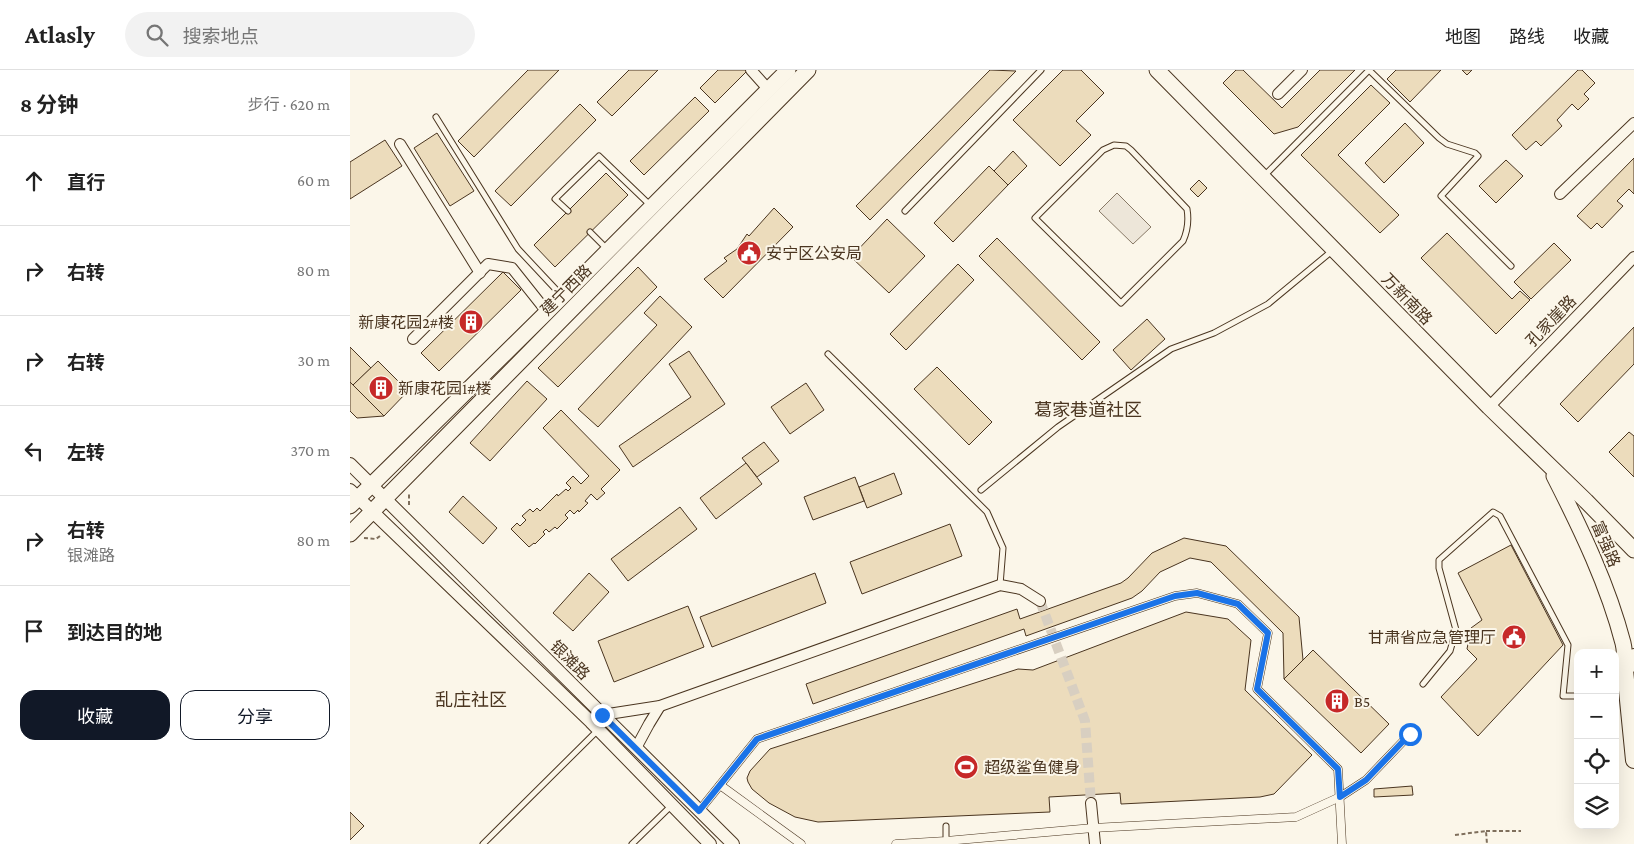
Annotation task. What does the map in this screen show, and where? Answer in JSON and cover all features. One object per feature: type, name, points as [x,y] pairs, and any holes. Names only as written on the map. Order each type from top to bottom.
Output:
[{"type":"main road","name":"建宁西路","points":[[353,498],[372,486],[788,70]]},
{"type":"main road","name":"建宁西路","points":[[350,534],[808,70]]},
{"type":"main road","name":"万新南路","points":[[1157,70],[1489,407],[1634,550]]},
{"type":"main road","name":"富强路","points":[[1548,466],[1579,524],[1604,587],[1630,663]]},
{"type":"main road","points":[[1630,663],[1624,695],[1634,760]]},
{"type":"street","points":[[751,70],[768,89]]},
{"type":"street","points":[[1278,94],[1302,70]]},
{"type":"street","points":[[1560,194],[1634,123]]},
{"type":"street","points":[[400,144],[480,273]]},
{"type":"street","name":"孔家崖路","points":[[1489,407],[1634,257]]},
{"type":"street","points":[[413,339],[488,264],[512,268],[547,312]]},
{"type":"street","name":"银滩路","points":[[350,464],[732,844]]},
{"type":"street","name":"银滩路","points":[[353,498],[372,512],[598,730],[710,844]]},
{"type":"street","points":[[602,715],[660,706],[1000,585],[1021,589],[1040,601]]},
{"type":"street","points":[[699,811],[757,739],[1175,596],[1197,593],[1238,604],[1268,633],[1257,689],[1338,769],[1342,844]]},
{"type":"street","points":[[636,748],[660,706]]},
{"type":"street","points":[[896,844],[946,843],[1093,828],[1296,817],[1340,797],[1366,780],[1410,734]]},
{"type":"street","points":[[720,785],[801,844]]},
{"type":"street","points":[[1091,803],[1095,844]]},
{"type":"lane","points":[[905,211],[1041,70]]},
{"type":"lane","points":[[1263,178],[1369,70],[1439,138],[1448,144],[1476,153],[1478,156],[1441,196],[1511,266]]},
{"type":"lane","points":[[436,118],[518,249],[562,297]]},
{"type":"lane","points":[[1120,144],[1131,150],[1187,210],[1189,220],[1183,241],[1121,303],[1035,218],[1103,150],[1120,144]]},
{"type":"lane","points":[[568,211],[555,199],[599,156],[652,207]]},
{"type":"lane","points":[[590,232],[608,250]]},
{"type":"lane","points":[[981,490],[1058,427],[1171,349],[1214,333],[1268,304],[1334,249]]},
{"type":"lane","points":[[828,354],[987,512],[1003,548],[1000,585]]},
{"type":"lane","points":[[1423,684],[1450,650],[1456,630],[1439,568],[1439,560],[1493,512],[1500,516],[1568,645],[1563,696],[1574,696]]},
{"type":"lane","points":[[483,844],[598,730]]},
{"type":"lane","points":[[632,844],[672,804]]},
{"type":"lane","points":[[946,826],[946,843]]},
{"type":"path","points":[[1455,834],[1521,831]]},
{"type":"path","points":[[1486,832],[1487,844]]},
{"type":"shaded area","points":[[1117,193],[1151,227],[1133,244],[1099,211]]},
{"type":"building","points":[[528,70],[559,70],[474,157],[458,141]]},
{"type":"building","points":[[629,70],[658,70],[612,116],[597,102]]},
{"type":"building","points":[[718,70],[748,70],[715,103],[700,88]]},
{"type":"building","points":[[990,70],[1016,71],[870,220],[856,206]]},
{"type":"building","points":[[1063,70],[1081,70],[1104,93],[1076,121],[1091,135],[1060,166],[1013,120]]},
{"type":"building","points":[[1236,70],[1243,70],[1282,108],[1320,70],[1355,70],[1298,127],[1274,134],[1223,83]]},
{"type":"building","points":[[1396,70],[1441,70],[1410,102],[1387,79]]},
{"type":"building","points":[[1462,70],[1472,70],[1467,75]]},
{"type":"building","points":[[1578,70],[1582,70],[1595,83],[1584,94],[1589,99],[1578,110],[1572,104],[1557,120],[1562,126],[1541,146],[1536,141],[1526,150],[1512,135]]},
{"type":"building","points":[[1371,85],[1390,103],[1338,155],[1399,215],[1380,233],[1301,155]]},
{"type":"building","points":[[695,97],[709,111],[644,175],[630,161]]},
{"type":"building","points":[[580,104],[596,120],[511,206],[495,191]]},
{"type":"building","points":[[1405,123],[1424,143],[1384,183],[1365,163]]},
{"type":"building","points":[[437,133],[474,191],[450,206],[414,148]]},
{"type":"building","points":[[385,140],[402,166],[350,199],[350,162]]},
{"type":"building","points":[[1013,151],[1027,166],[1008,185],[994,171]]},
{"type":"building","points":[[1634,158],[1634,194],[1629,189],[1617,201],[1623,206],[1602,228],[1597,223],[1591,229],[1577,216]]},
{"type":"building","points":[[1506,160],[1523,176],[1496,203],[1479,186]]},
{"type":"building","points":[[989,166],[1008,185],[953,242],[934,223]]},
{"type":"building","points":[[606,173],[628,195],[555,267],[534,245]]},
{"type":"building","points":[[1199,180],[1207,188],[1198,197],[1190,189]]},
{"type":"building","name":"安宁区公安局","points":[[774,208],[793,227],[723,298],[704,279],[727,261],[724,258],[737,249],[747,234],[749,236]]},
{"type":"building","points":[[887,219],[925,256],[889,293],[851,257]]},
{"type":"building","points":[[1447,233],[1512,299],[1520,291],[1530,300],[1496,334],[1421,258]]},
{"type":"building","points":[[997,238],[1100,342],[1082,360],[979,256]]},
{"type":"building","points":[[1554,243],[1571,260],[1531,299],[1514,282]]},
{"type":"building","points":[[958,264],[974,280],[906,350],[890,334]]},
{"type":"building","points":[[638,267],[657,287],[558,387],[538,368]]},
{"type":"building","name":"新康花园2#楼","points":[[503,272],[521,290],[439,371],[421,353]]},
{"type":"building","points":[[660,296],[692,327],[598,427],[578,409],[657,325],[644,313]]},
{"type":"building","points":[[1147,319],[1165,339],[1131,370],[1113,350]]},
{"type":"building","points":[[1634,327],[1634,364],[1578,422],[1560,404]]},
{"type":"building","points":[[350,347],[371,368],[353,385],[350,382]]},
{"type":"building","points":[[689,351],[725,404],[633,467],[619,446],[691,397],[669,364]]},
{"type":"building","name":"新康花园1#楼","points":[[378,361],[408,391],[384,416],[353,385]]},
{"type":"building","points":[[937,367],[992,422],[969,445],[914,389]]},
{"type":"building","points":[[527,381],[547,399],[490,461],[470,443]]},
{"type":"building","points":[[350,382],[384,416],[357,418],[350,411]]},
{"type":"building","points":[[806,383],[824,410],[790,434],[771,407]]},
{"type":"building","points":[[561,410],[620,470],[601,489],[605,493],[597,500],[591,494],[585,501],[588,503],[579,512],[578,510],[574,514],[570,510],[565,515],[568,518],[557,529],[555,527],[549,532],[546,529],[543,532],[545,534],[529,547],[511,529],[517,523],[520,526],[526,520],[522,516],[530,509],[533,512],[537,508],[540,511],[557,494],[558,496],[566,489],[568,491],[571,488],[566,483],[573,476],[581,484],[589,476],[543,428]]},
{"type":"building","points":[[1629,432],[1634,436],[1634,477],[1609,452]]},
{"type":"building","points":[[764,442],[779,461],[757,477],[742,458]]},
{"type":"building","points":[[746,463],[762,484],[716,519],[700,498]]},
{"type":"building","points":[[894,473],[902,494],[867,508],[859,487]]},
{"type":"building","points":[[855,477],[864,501],[813,520],[804,497]]},
{"type":"building","points":[[463,496],[497,528],[483,544],[449,512]]},
{"type":"building","points":[[680,507],[697,529],[628,581],[611,559]]},
{"type":"building","points":[[950,524],[962,556],[862,594],[850,562]]},
{"type":"building","points":[[1184,538],[1226,546],[1299,617],[1303,660],[1284,679],[1283,633],[1211,562],[1190,558],[1160,572],[1142,591],[1132,598],[1026,636],[1024,629],[813,704],[806,684],[1017,609],[1020,619],[1121,583],[1152,553]]},
{"type":"building","name":"甘肃省应急管理厅","points":[[1511,545],[1563,645],[1478,736],[1441,697],[1477,659],[1467,649],[1471,628],[1482,620],[1458,573]]},
{"type":"building","points":[[589,573],[609,592],[573,631],[553,613]]},
{"type":"building","points":[[815,573],[826,603],[712,647],[700,617]]},
{"type":"building","points":[[688,606],[704,647],[614,682],[598,641]]},
{"type":"building","points":[[1186,612],[1228,619],[1251,640],[1245,690],[1312,755],[1274,794],[1260,797],[1121,804],[1120,793],[1049,797],[1050,812],[818,822],[795,817],[769,803],[752,789],[748,782],[747,778],[750,771],[770,749],[1018,669],[1033,670]]},
{"type":"building","name":"B5","points":[[1313,650],[1389,724],[1361,753],[1284,679]]},
{"type":"building","points":[[1412,786],[1413,795],[1374,797],[1374,789]]},
{"type":"building","points":[[350,812],[364,826],[350,840]]},
{"type":"tunnel","points":[[1040,601],[1085,721],[1091,803]]},
{"type":"place","name":"安宁区公安局","points":[[749,253]]},
{"type":"place","name":"新康花园2#楼","points":[[471,322]]},
{"type":"place","name":"新康花园1#楼","points":[[381,388]]},
{"type":"place","name":"甘肃省应急管理厅","points":[[1514,637]]},
{"type":"place","name":"B5","points":[[1337,701]]},
{"type":"place","name":"超级鲨鱼健身","points":[[966,767]]},
{"type":"district","name":"葛家巷道社区","points":[[1088,410]]},
{"type":"district","name":"乱庄社区","points":[[471,700]]},
{"type":"route","points":[[602,715],[699,811],[757,739],[1175,596],[1197,593],[1238,604],[1268,633],[1257,689],[1338,769],[1340,797],[1366,780],[1410,734]]}]
